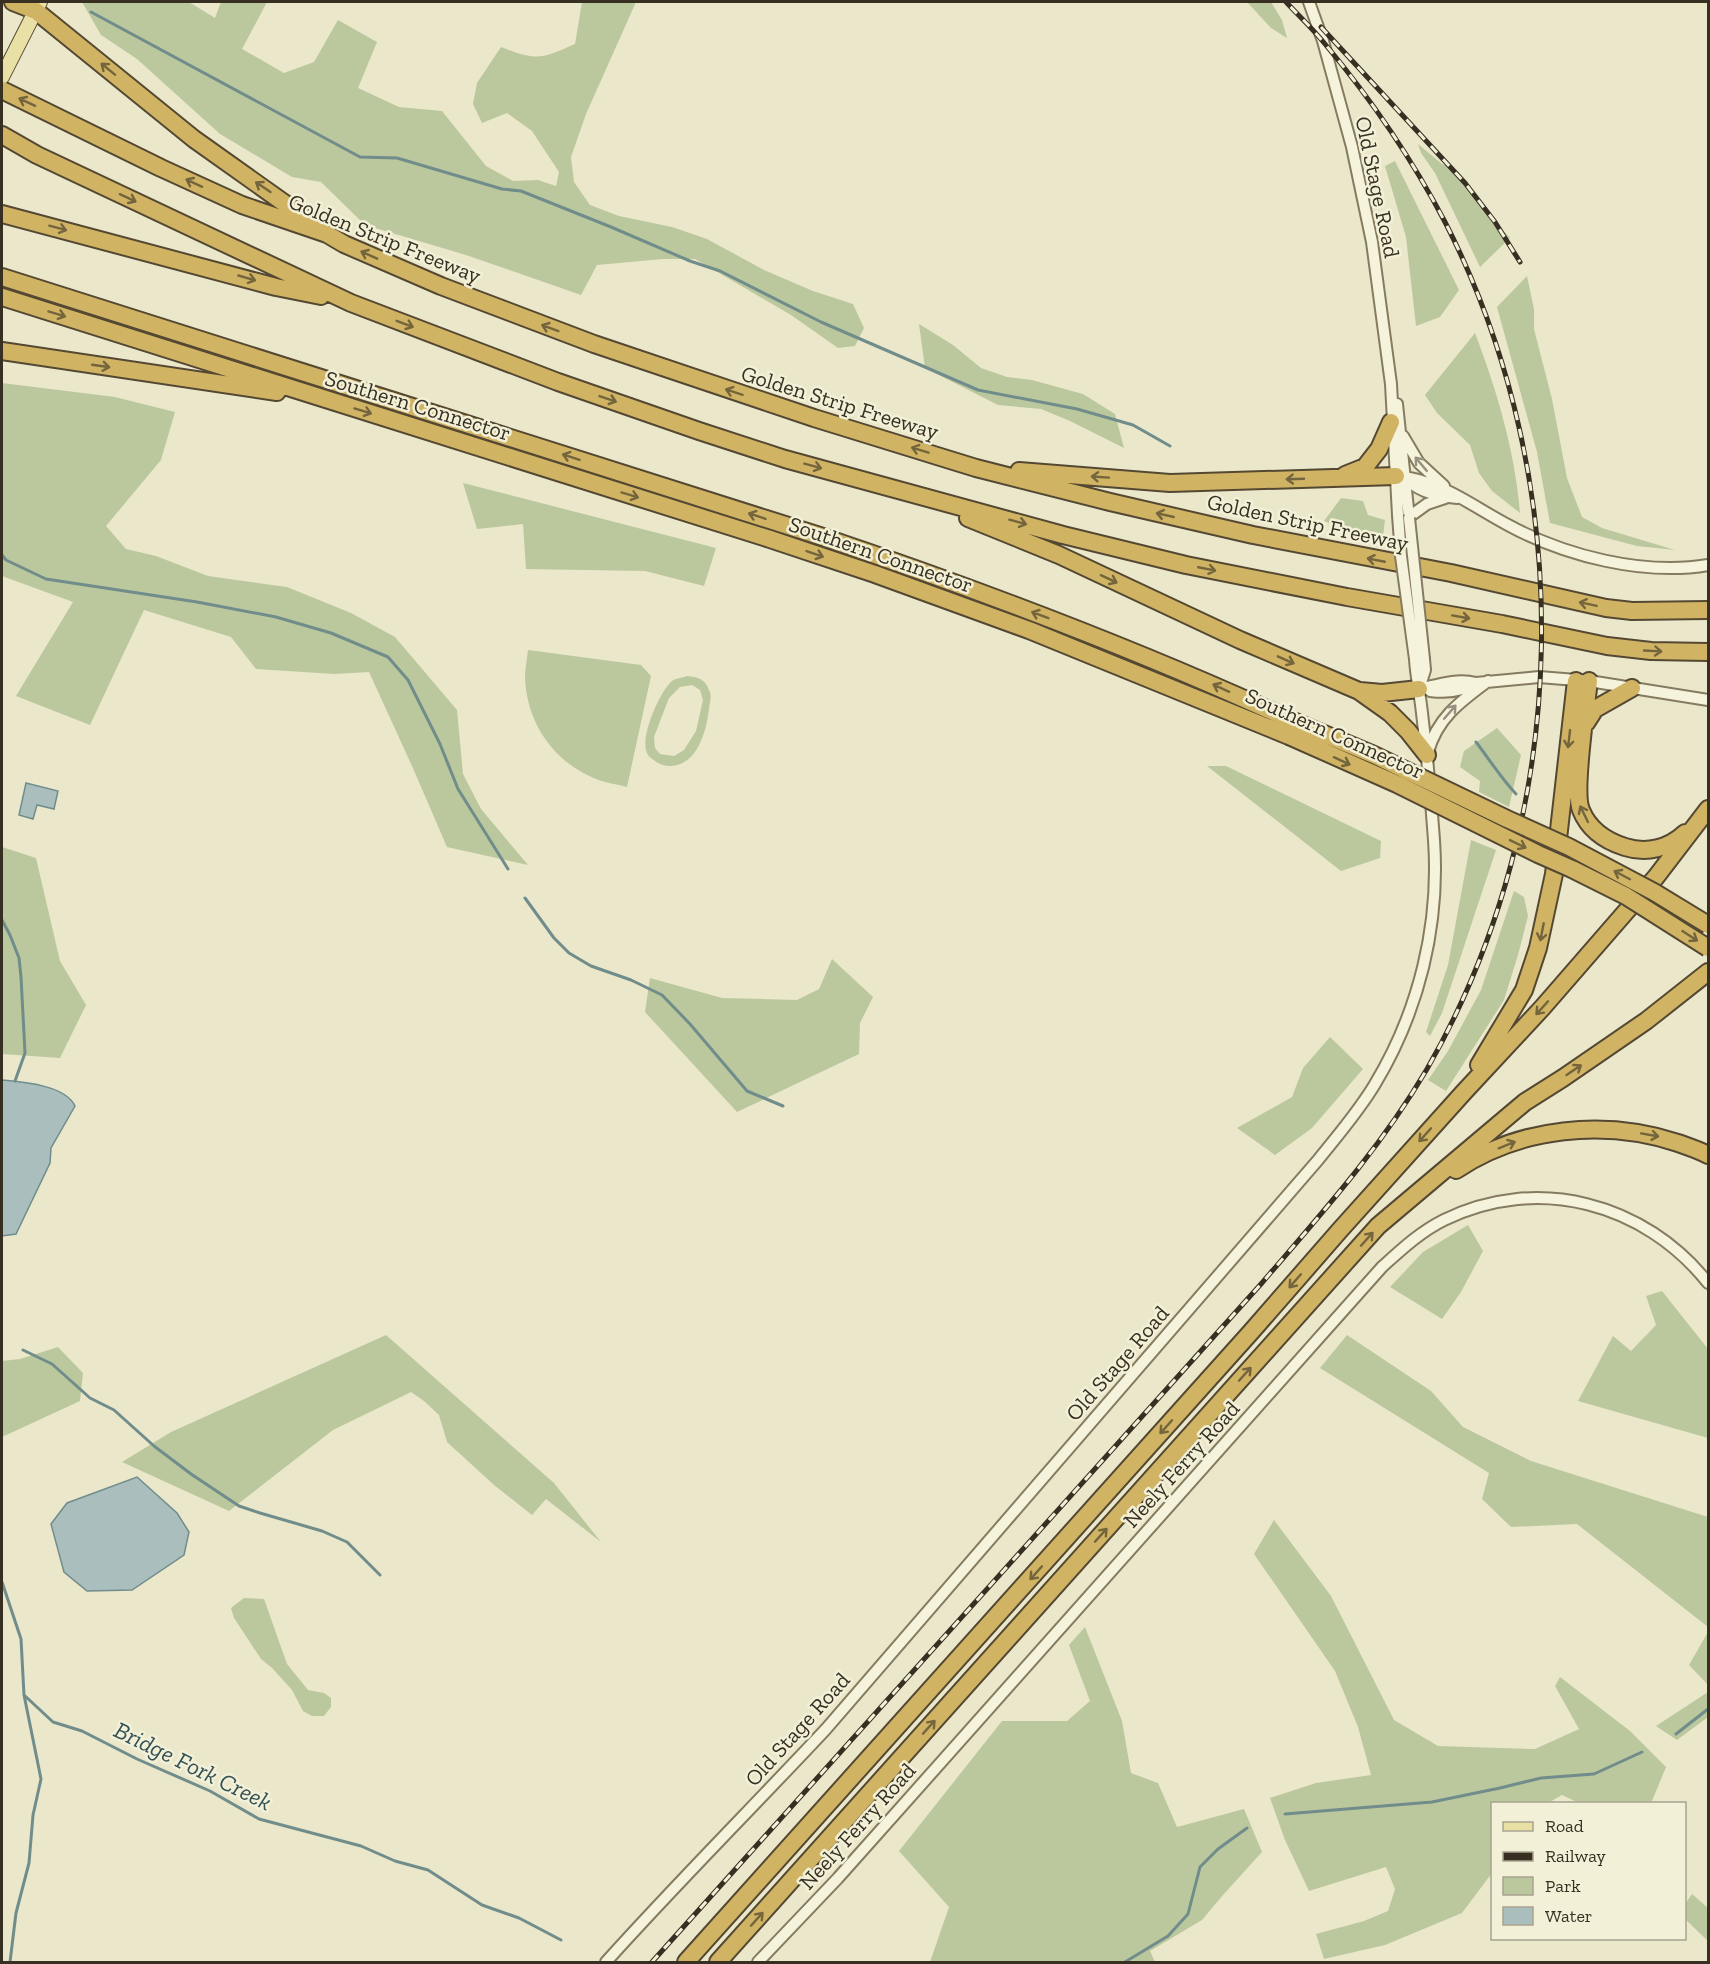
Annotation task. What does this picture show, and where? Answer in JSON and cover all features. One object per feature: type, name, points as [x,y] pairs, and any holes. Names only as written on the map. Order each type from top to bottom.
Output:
[{"type":"highway","points":[[13,2],[38,6],[194,139],[327,234]]},
{"type":"highway","name":"Golden Strip Freeway","points":[[2,90],[242,205],[327,234],[344,244],[441,286],[594,344],[782,408],[976,468],[1166,516],[1339,553],[1451,573],[1606,608],[1632,611],[1708,610]]},
{"type":"highway","points":[[2,135],[37,155],[351,303],[558,382],[785,459],[1131,552],[1336,595],[1502,624],[1607,646],[1651,651],[1708,652]]},
{"type":"highway","points":[[2,214],[276,287],[351,303]]},
{"type":"highway","name":"Southern Connector","points":[[2,277],[808,532],[912,567],[1154,659],[1209,682],[1291,729],[1397,784],[1626,896],[1708,948]]},
{"type":"highway","name":"Southern Connector","points":[[2,297],[875,574],[1291,729],[1374,756],[1569,847],[1654,892],[1708,925]]},
{"type":"highway","points":[[2,351],[329,400]]},
{"type":"highway","points":[[1338,478],[1365,467],[1396,427]]},
{"type":"highway","points":[[976,468],[1170,483],[1400,477]]},
{"type":"highway","points":[[901,490],[1059,555],[1240,640],[1359,691],[1390,713],[1427,755]]},
{"type":"highway","points":[[1582,681],[1584,727],[1578,788],[1580,809],[1596,832],[1615,844],[1644,851],[1675,842],[1705,814]]},
{"type":"highway","points":[[1464,1092],[1524,990],[1538,948],[1554,874],[1582,681]]},
{"type":"highway","points":[[1584,727],[1595,709],[1632,688]]},
{"type":"highway","points":[[1359,691],[1382,693],[1419,689]]},
{"type":"highway","points":[[686,1962],[1244,1341],[1464,1092],[1543,1007],[1656,877],[1705,814]]},
{"type":"highway","points":[[718,1962],[1378,1226],[1525,1102],[1646,1021],[1705,975]]},
{"type":"highway","points":[[1402,1206],[1469,1161],[1515,1142],[1565,1131],[1612,1129],[1657,1136],[1700,1150],[1708,1155]]},
{"type":"main road","points":[[2,77],[38,6]]},
{"type":"street","name":"Old Stage Road","points":[[606,1962],[661,1901],[826,1729],[1318,1160],[1361,1106],[1385,1066],[1403,1029],[1423,971],[1434,904],[1435,859],[1419,689],[1420,659],[1401,556],[1405,517],[1372,242],[1347,127],[1323,41],[1309,2]]},
{"type":"street","points":[[1396,427],[1419,464],[1448,494]]},
{"type":"street","points":[[1400,477],[1415,488],[1435,495],[1448,494],[1464,499],[1529,536],[1573,552],[1650,567],[1685,568],[1708,565]]},
{"type":"street","points":[[1405,517],[1448,494]]},
{"type":"street","points":[[1419,689],[1433,692],[1449,691],[1467,689],[1476,683],[1527,677],[1582,681],[1708,700]]},
{"type":"street","points":[[1427,755],[1430,744],[1449,712],[1489,681]]},
{"type":"street","name":"Neely Ferry Road","points":[[758,1962],[854,1861],[1375,1276],[1417,1236],[1458,1214],[1509,1200],[1545,1198],[1580,1202],[1612,1211],[1657,1234],[1684,1256],[1708,1283]]},
{"type":"green space","points":[[82,2],[189,2],[215,18],[221,2],[267,2],[242,49],[284,73],[314,62],[338,20],[377,42],[358,88],[399,107],[442,111],[486,166],[513,181],[538,180],[556,186],[559,172],[532,131],[507,113],[482,123],[473,104],[477,83],[501,47],[523,55],[539,56],[554,53],[575,44],[582,2],[636,2],[586,114],[571,157],[574,182],[590,205],[619,216],[672,227],[707,239],[764,270],[813,291],[853,304],[864,328],[855,346],[838,348],[791,315],[695,259],[663,259],[597,265],[581,295],[466,255],[365,225],[321,182],[292,177],[220,134],[137,59],[101,35]]},
{"type":"green space","points":[[1247,2],[1271,2],[1282,20],[1287,38],[1271,28]]},
{"type":"green space","points":[[1418,144],[1446,165],[1510,238],[1480,267],[1435,173],[1421,153]]},
{"type":"green space","points":[[1395,161],[1459,290],[1440,317],[1416,326],[1406,237],[1385,166]]},
{"type":"green space","points":[[1527,276],[1534,309],[1534,329],[1552,399],[1567,478],[1582,517],[1602,528],[1675,550],[1637,546],[1550,523],[1537,452],[1497,307]]},
{"type":"green space","points":[[919,324],[953,345],[981,368],[1007,377],[1032,380],[1083,394],[1115,414],[1124,448],[1041,409],[998,405],[925,368]]},
{"type":"green space","points":[[1475,333],[1504,422],[1514,467],[1520,513],[1492,491],[1479,473],[1470,445],[1437,413],[1425,395]]},
{"type":"green space","points":[[2,383],[115,397],[175,412],[161,460],[106,526],[126,549],[156,556],[208,576],[287,587],[351,613],[395,637],[457,710],[463,774],[481,809],[528,865],[447,847],[369,672],[334,674],[256,669],[231,637],[144,610],[90,725],[16,696],[73,602],[2,576]]},
{"type":"green space","points":[[463,483],[716,548],[704,586],[645,571],[526,569],[523,524],[477,529]]},
{"type":"green space","points":[[1341,498],[1363,501],[1368,515],[1385,520],[1382,544],[1324,521]]},
{"type":"green space","points":[[528,650],[641,665],[651,676],[627,787],[581,772],[567,763],[546,739],[537,726],[527,695],[525,678]]},
{"type":"green space","points":[[687,676],[701,679],[710,692],[706,725],[701,742],[691,757],[677,765],[666,766],[648,755],[646,739],[648,729],[665,689],[674,680]],"holes":[[[692,685],[700,690],[703,700],[696,731],[684,750],[674,756],[660,754],[655,748],[654,737],[669,698],[680,687]]]},
{"type":"green space","points":[[1497,728],[1521,755],[1509,807],[1479,792],[1480,781],[1460,767],[1464,751]]},
{"type":"green space","points":[[1207,766],[1226,766],[1381,841],[1380,858],[1341,871]]},
{"type":"green space","points":[[1471,840],[1496,850],[1442,1013],[1430,1036],[1426,1032],[1448,965]]},
{"type":"green space","points":[[2,847],[36,858],[60,961],[86,1005],[60,1058],[2,1054]]},
{"type":"green space","points":[[1514,891],[1524,897],[1528,916],[1504,1000],[1446,1091],[1428,1080],[1448,1051],[1481,990]]},
{"type":"green space","points":[[832,959],[873,997],[860,1023],[859,1054],[737,1112],[645,1012],[650,978],[722,998],[797,1000],[819,989]]},
{"type":"green space","points":[[1330,1037],[1363,1069],[1312,1128],[1275,1155],[1237,1128],[1292,1097],[1303,1068]]},
{"type":"green space","points":[[1468,1225],[1483,1251],[1461,1292],[1442,1319],[1390,1287],[1423,1252]]},
{"type":"green space","points":[[1662,1291],[1708,1349],[1708,1438],[1578,1401],[1613,1336],[1631,1351],[1656,1325],[1646,1296]]},
{"type":"green space","points":[[386,1335],[554,1483],[601,1542],[546,1499],[532,1515],[494,1485],[447,1442],[439,1415],[411,1392],[333,1430],[229,1511],[122,1462],[171,1432]]},
{"type":"green space","points":[[1347,1335],[1431,1391],[1463,1427],[1531,1461],[1708,1517],[1708,1627],[1577,1524],[1511,1527],[1482,1499],[1489,1473],[1320,1368]]},
{"type":"green space","points":[[58,1347],[83,1373],[80,1401],[2,1437],[2,1361],[20,1359]]},
{"type":"green space","points":[[1274,1520],[1331,1596],[1394,1720],[1438,1746],[1535,1749],[1579,1729],[1555,1686],[1560,1677],[1630,1731],[1666,1767],[1652,1801],[1577,1802],[1562,1795],[1550,1802],[1491,1802],[1491,1874],[1462,1913],[1385,1945],[1324,1959],[1316,1934],[1364,1921],[1388,1911],[1395,1889],[1386,1867],[1309,1891],[1285,1840],[1270,1798],[1316,1783],[1371,1775],[1358,1727],[1335,1671],[1254,1554]]},
{"type":"green space","points":[[244,1598],[264,1599],[287,1664],[308,1690],[324,1693],[331,1698],[331,1707],[324,1716],[312,1716],[303,1711],[292,1690],[261,1659],[234,1618],[231,1608]]},
{"type":"green space","points":[[1085,1627],[1122,1721],[1131,1773],[1158,1783],[1177,1827],[1244,1809],[1262,1852],[1202,1920],[1150,1951],[1155,1962],[930,1962],[949,1907],[899,1851],[1002,1721],[1067,1721],[1090,1701],[1069,1645]]},
{"type":"green space","points":[[1708,1632],[1708,1685],[1689,1665]]},
{"type":"green space","points":[[1708,1692],[1708,1717],[1677,1740],[1656,1726]]},
{"type":"green space","points":[[1692,1894],[1708,1908],[1708,1941],[1686,1920],[1686,1903]]},
{"type":"water","points":[[26,783],[58,791],[54,809],[37,805],[33,819],[19,815]]},
{"type":"water","points":[[2,1080],[53,1089],[70,1099],[75,1106],[51,1148],[50,1163],[16,1234],[2,1236]]},
{"type":"water","points":[[137,1477],[177,1513],[189,1532],[184,1555],[132,1590],[87,1591],[64,1572],[51,1524],[67,1503]]},
{"type":"waterway","points":[[91,12],[360,157],[397,158],[502,189],[521,191],[690,261],[720,271],[821,322],[978,390],[1077,409],[1133,425],[1170,446]]},
{"type":"waterway","points":[[2,555],[6,560],[46,579],[197,602],[276,617],[331,633],[388,657],[408,680],[440,744],[458,789],[508,869]]},
{"type":"waterway","points":[[1476,742],[1516,794]]},
{"type":"waterway","points":[[525,898],[554,938],[569,953],[591,966],[631,980],[662,995],[747,1091],[783,1106]]},
{"type":"waterway","name":"Bridge Fork Creek","points":[[2,920],[19,958],[21,977],[25,1053],[15,1081]]},
{"type":"waterway","points":[[23,1350],[52,1364],[90,1398],[114,1410],[154,1446],[239,1506],[322,1531],[347,1542],[380,1575]]},
{"type":"waterway","points":[[2,1582],[21,1639],[24,1695],[41,1779],[33,1815],[29,1863],[16,1913],[10,1962]]},
{"type":"waterway","name":"Bridge Fork Creek","points":[[24,1695],[53,1722],[82,1731],[137,1759],[210,1791],[259,1819],[361,1846],[395,1861],[428,1870],[482,1905],[519,1918],[561,1940]]},
{"type":"waterway","points":[[1676,1734],[1708,1709]]},
{"type":"waterway","points":[[1285,1814],[1432,1802],[1541,1778],[1594,1774],[1642,1752]]},
{"type":"waterway","points":[[1125,1962],[1168,1936],[1188,1914],[1200,1867],[1218,1849],[1247,1828]]},
{"type":"railway","points":[[652,1962],[1261,1284],[1370,1154],[1427,1069],[1475,970],[1511,866],[1533,758],[1541,648],[1537,538],[1519,429],[1489,323],[1445,222],[1405,152],[1359,86],[1320,38],[1286,2]]},
{"type":"railway","points":[[1321,27],[1465,183],[1495,222],[1520,262]]}]
